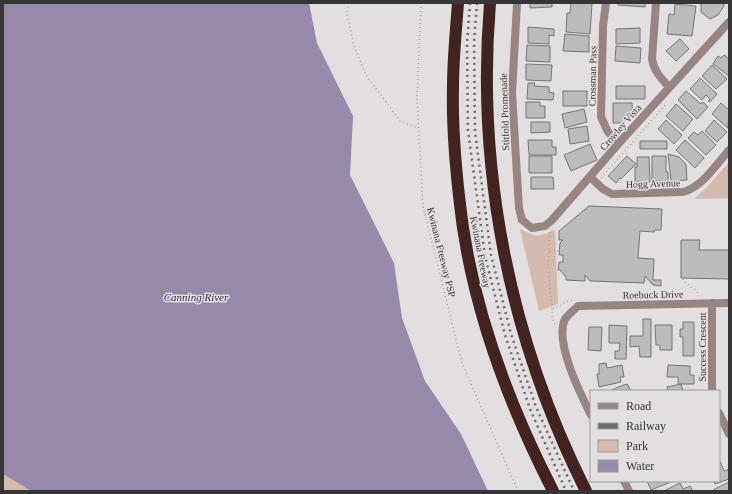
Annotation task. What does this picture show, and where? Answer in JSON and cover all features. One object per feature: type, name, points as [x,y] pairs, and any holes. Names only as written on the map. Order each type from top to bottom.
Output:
[{"type":"highway","name":"Kwinana Freeway","points":[[458,3],[453,88],[453,118],[459,198],[468,254],[489,340],[513,407],[553,491]]},
{"type":"highway","points":[[490,3],[486,42],[487,118],[494,198],[503,254],[522,331],[534,368],[566,450],[586,491]]},
{"type":"street","name":"Stitfold Promenade","points":[[517,3],[512,93],[522,220]]},
{"type":"street","name":"Crossman Pass","points":[[606,3],[601,117],[608,132],[619,143]]},
{"type":"street","points":[[656,3],[652,55],[653,64],[658,74],[669,87]]},
{"type":"street","name":"Crowley Vista","points":[[522,220],[532,228],[545,226],[552,220],[669,87],[729,22]]},
{"type":"street","name":"Hogg Avenue","points":[[590,177],[596,184],[612,194],[683,192],[698,185],[729,150]]},
{"type":"street","name":"Success Crescent","points":[[712,303],[712,390]]},
{"type":"street","name":"Roebuck Drive","points":[[590,414],[578,390],[565,353],[563,332],[565,320],[578,306],[729,303]]},
{"type":"street","points":[[720,415],[729,434]]},
{"type":"street","points":[[624,482],[629,491]]},
{"type":"path","points":[[349,3],[347,12],[354,46],[366,75],[400,121],[418,128]]},
{"type":"path","name":"Kwinana Freeway PSP","points":[[421,3],[416,98],[423,206],[462,363],[518,491]]},
{"type":"path","points":[[596,184],[668,102]]},
{"type":"path","points":[[549,251],[559,251]]},
{"type":"path","points":[[683,278],[682,281],[697,291],[698,304]]},
{"type":"green space","points":[[729,162],[729,198],[694,199],[708,186]]},
{"type":"green space","points":[[520,229],[530,234],[541,235],[555,229],[558,304],[539,311]]},
{"type":"green space","points":[[3,474],[31,491],[3,491]]},
{"type":"water","name":"Canning River","points":[[3,3],[309,3],[317,43],[353,116],[350,175],[394,263],[402,318],[425,381],[461,434],[488,491],[31,491],[3,474]]},
{"type":"building","points":[[530,3],[552,3],[552,7],[530,8]]},
{"type":"building","points":[[571,3],[592,3],[590,34],[566,32],[567,13],[570,13]]},
{"type":"building","points":[[618,3],[645,3],[645,7],[618,5]]},
{"type":"building","points":[[701,3],[723,3],[724,6],[718,15],[710,19],[701,12]]},
{"type":"building","points":[[675,4],[696,6],[692,36],[667,34],[669,14],[674,15]]},
{"type":"building","points":[[528,27],[554,29],[554,36],[549,35],[549,44],[528,43]]},
{"type":"building","points":[[640,28],[640,43],[616,44],[616,29]]},
{"type":"building","points":[[565,34],[589,36],[589,52],[563,51]]},
{"type":"building","points":[[680,39],[689,49],[676,61],[666,51]]},
{"type":"building","points":[[527,45],[550,46],[550,62],[526,61]]},
{"type":"building","points":[[616,46],[641,48],[640,63],[615,61]]},
{"type":"building","points":[[724,55],[729,59],[729,76],[713,64],[718,56],[721,58]]},
{"type":"building","points":[[526,64],[552,65],[551,81],[526,80]]},
{"type":"building","points":[[712,65],[727,79],[716,89],[702,76]]},
{"type":"building","points":[[700,78],[717,94],[710,102],[708,101],[710,99],[706,95],[702,100],[690,89]]},
{"type":"building","points":[[528,83],[535,83],[534,86],[549,87],[549,92],[554,93],[553,100],[527,99]]},
{"type":"building","points":[[616,86],[645,86],[645,99],[616,99]]},
{"type":"building","points":[[563,91],[587,91],[587,106],[563,106]]},
{"type":"building","points":[[686,91],[701,104],[703,102],[708,107],[697,119],[678,100]]},
{"type":"building","points":[[526,102],[540,102],[540,106],[545,106],[545,118],[526,118]]},
{"type":"building","points":[[613,103],[632,103],[633,118],[624,117],[624,123],[613,123]]},
{"type":"building","points":[[721,103],[729,110],[728,128],[712,114]]},
{"type":"building","points":[[676,104],[693,119],[683,131],[666,116]]},
{"type":"building","points":[[584,109],[587,122],[565,128],[562,114]]},
{"type":"building","points":[[666,120],[682,135],[674,144],[658,129]]},
{"type":"building","points":[[714,120],[727,132],[717,142],[705,131]]},
{"type":"building","points":[[531,122],[550,122],[550,132],[531,133]]},
{"type":"building","points":[[587,126],[589,141],[570,144],[568,129]]},
{"type":"building","points":[[702,131],[716,145],[706,155],[688,138],[694,132],[698,135]]},
{"type":"building","points":[[528,140],[552,140],[552,147],[556,147],[556,155],[529,155]]},
{"type":"building","points":[[685,140],[704,158],[695,168],[676,150]]},
{"type":"building","points":[[640,141],[667,141],[667,149],[640,149]]},
{"type":"building","points":[[590,144],[597,160],[571,171],[564,155]]},
{"type":"building","points":[[668,154],[679,157],[686,164],[687,180],[671,181]]},
{"type":"building","points":[[529,156],[552,156],[552,173],[529,173]]},
{"type":"building","points":[[627,156],[636,164],[616,183],[608,176]]},
{"type":"building","points":[[652,156],[666,156],[666,172],[668,172],[668,181],[652,181]]},
{"type":"building","points":[[637,157],[649,157],[650,182],[635,182]]},
{"type":"building","points":[[531,177],[553,177],[554,189],[531,189]]},
{"type":"building","points":[[589,206],[662,209],[661,230],[655,230],[654,232],[640,231],[638,258],[654,259],[653,280],[661,280],[661,286],[653,285],[645,276],[644,283],[590,281],[585,275],[585,281],[566,280],[566,277],[560,270],[558,270],[559,262],[563,262],[563,255],[559,255],[560,243],[563,240],[559,240],[559,231]]},
{"type":"building","points":[[681,240],[700,240],[699,250],[729,250],[729,279],[681,278]]},
{"type":"building","points":[[643,319],[651,319],[651,357],[640,357],[639,346],[630,347],[630,336],[643,336]]},
{"type":"building","points":[[683,322],[694,322],[694,356],[683,356],[683,337],[680,337],[680,329],[683,329]]},
{"type":"building","points":[[609,325],[627,326],[626,359],[615,359],[615,351],[619,351],[620,343],[609,343]]},
{"type":"building","points":[[655,325],[672,325],[672,350],[660,350],[660,345],[656,345]]},
{"type":"building","points":[[589,327],[602,327],[601,351],[588,350]]},
{"type":"building","points":[[606,363],[607,368],[622,365],[624,377],[620,377],[621,382],[599,387],[597,374],[599,374],[599,364]]},
{"type":"building","points":[[668,365],[690,366],[690,375],[694,375],[694,384],[678,384],[678,377],[667,377]]},
{"type":"building","points":[[627,384],[630,390],[612,390]]},
{"type":"building","points":[[681,384],[683,390],[668,390],[667,387]]},
{"type":"building","points":[[720,461],[724,471],[729,469],[729,479],[715,484],[714,482],[720,482]]},
{"type":"building","points":[[647,482],[671,482],[651,490]]},
{"type":"building","points":[[729,482],[729,491],[713,490]]},
{"type":"building","points":[[680,483],[683,489],[690,486],[693,491],[664,491]]},
{"type":"railway","points":[[470,3],[467,43],[468,131],[485,256],[505,335],[530,409],[566,491]]},
{"type":"railway","points":[[477,3],[474,42],[475,132],[491,255],[511,334],[536,407],[574,491]]}]
